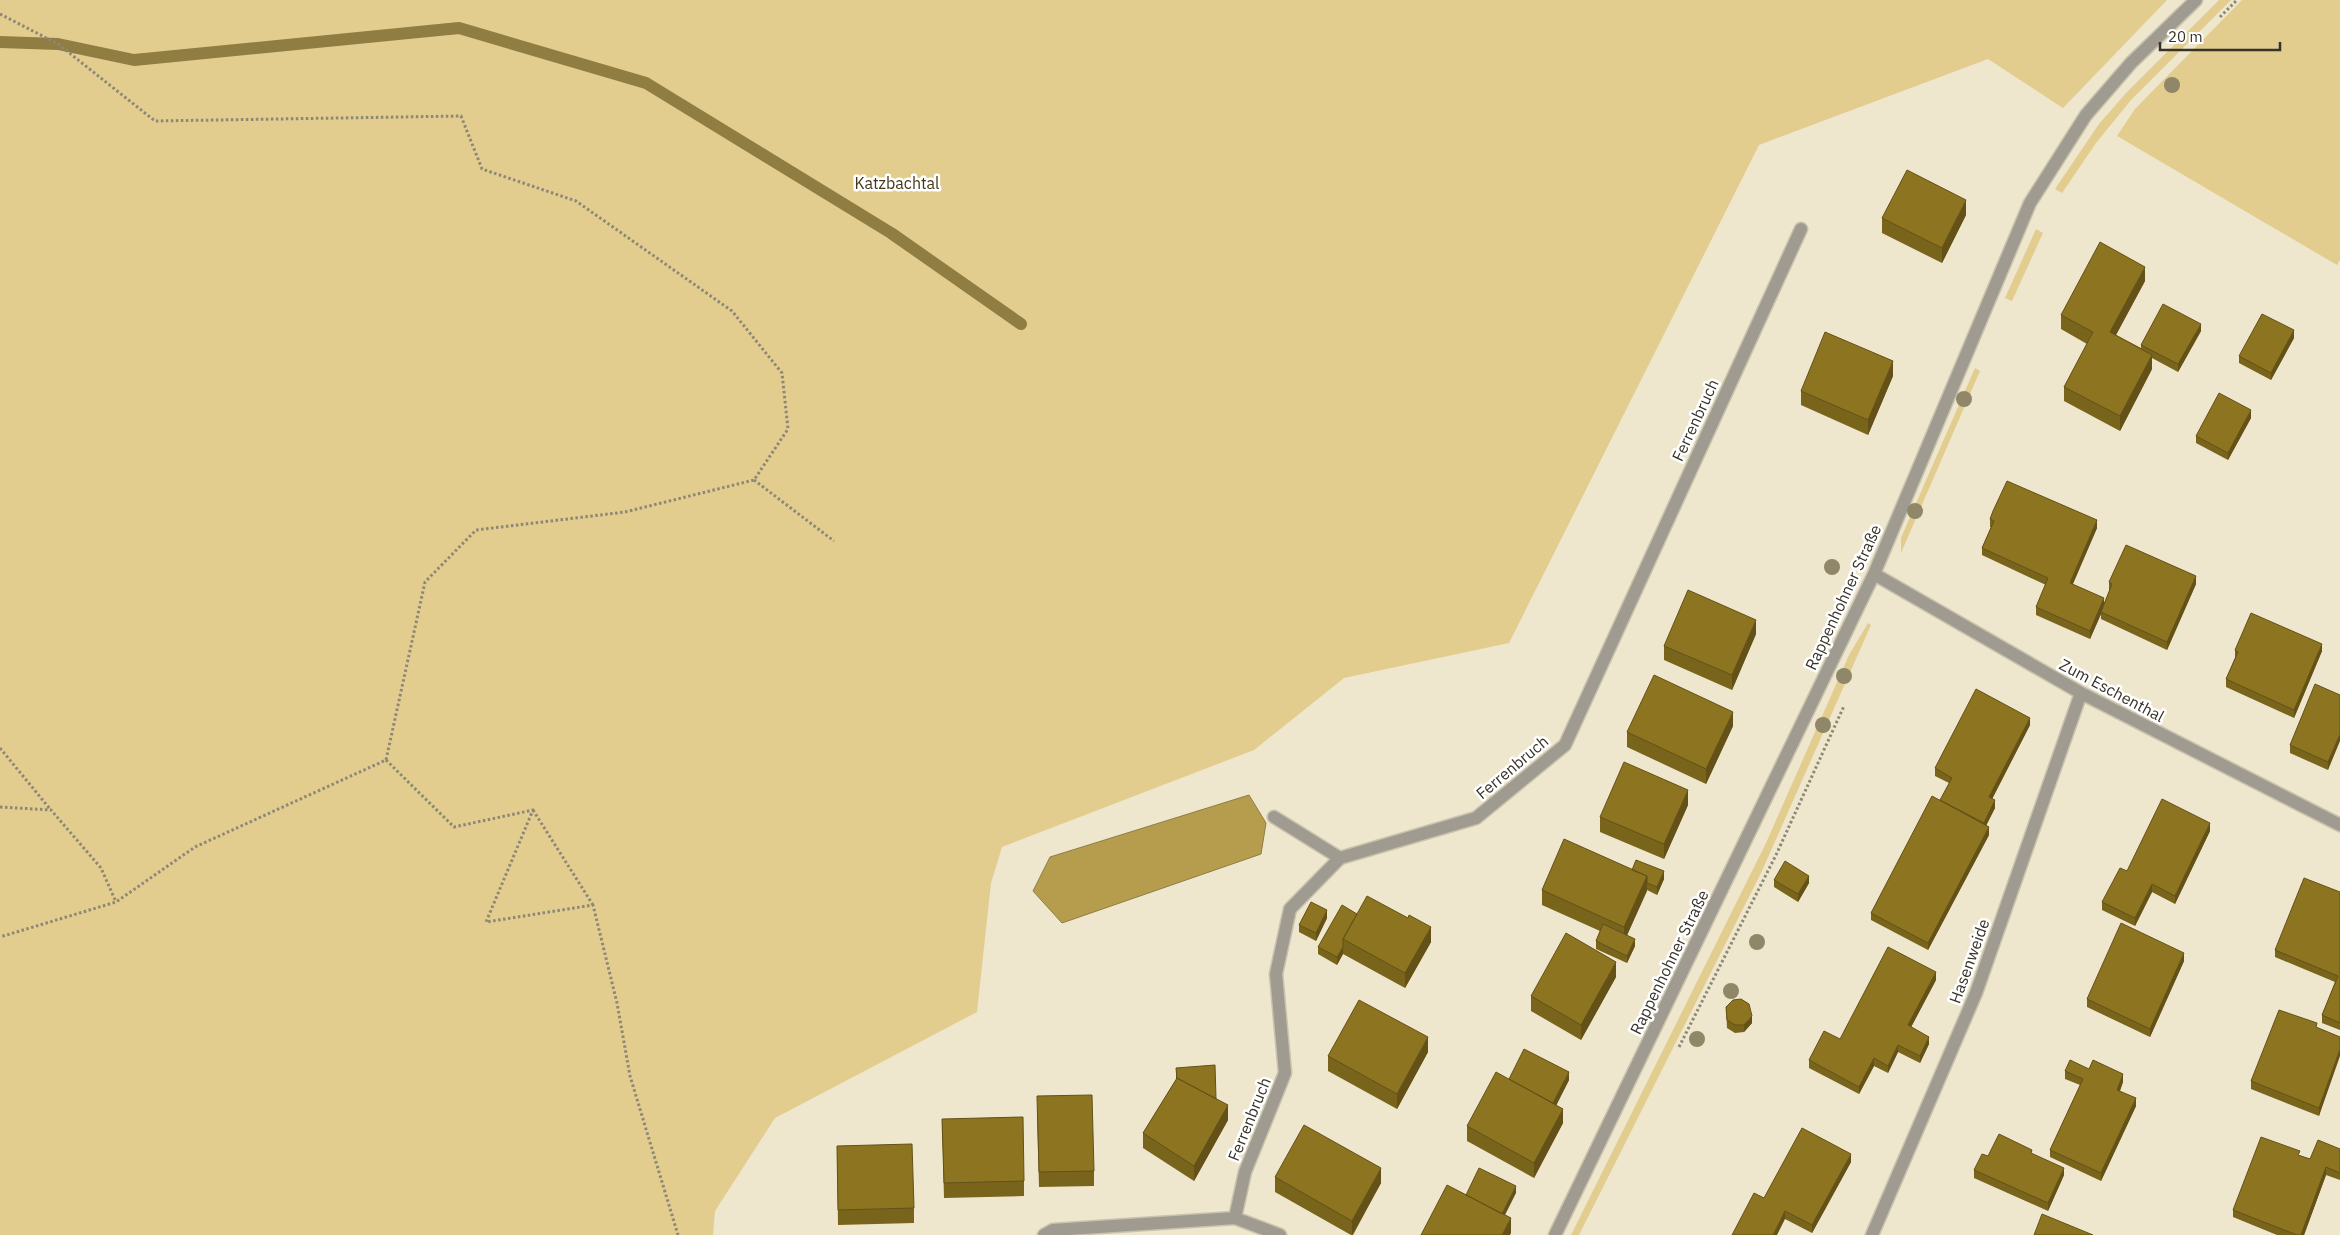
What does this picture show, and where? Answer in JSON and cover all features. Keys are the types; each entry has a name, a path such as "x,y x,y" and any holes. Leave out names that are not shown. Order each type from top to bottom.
{"street":[{"name":"Rappenhohner Straße","path":"1555,1235 1874,574 2030,203 2086,115 2131,63 2196,0"},
{"name":"Ferrenbruch","path":"1235,1218 1245,1172 1285,1073 1276,974 1290,910 1340,858 1476,818 1565,745 1801,229"},
{"name":"Zum Eschenthal","path":"1874,574 2081,693 2340,825"},
{"name":"Hasenweide","path":"1872,1235 1976,993 2081,693"},
{"path":"1274,817 1340,858"},
{"path":"1044,1235 1053,1230 1235,1218 1280,1235"}],"path":[{"path":"0,14 58,44 155,122 461,116 482,169 576,201 732,312 782,372 788,429 754,480 625,512 476,530 425,582 386,760"},
{"path":"754,480 834,541"},
{"path":"0,748 101,868 116,902"},
{"path":"386,760 454,827 533,810"},
{"path":"0,937 116,902 195,847 386,760"},
{"path":"0,808 51,810"},
{"path":"533,810 486,922 593,905"},
{"path":"533,810 593,905 617,1003 630,1076 678,1235"}],"green space":[{"name":"Katzbachtal","path":"0,0 2167,0 2063,108 1988,59 1759,145 1509,643 1344,678 1254,750 1002,847 991,883 977,1012 775,1118 715,1211 713,1235 0,1235"},
{"path":"2219,0 2231,0 2131,100 2096,143 2062,193 2055,189 2099,124 2127,92"},
{"path":"2242,0 2340,0 2340,260 2337,265 2117,136 2135,109"},
{"path":"2036,229 2043,233 2012,301 2005,298"},
{"path":"1975,368 1980,371 1901,553 1901,538"},
{"path":"1868,623 1871,625 1761,873 1579,1235 1571,1235 1766,843 1849,655"}],"shaded area":[{"path":"1249,795 1266,823 1261,854 1062,923 1033,891 1050,857"}],"building":[{"path":"1907,170 1966,200 1942,248 1882,218"},
{"path":"2100,242 2145,267 2110,332 2152,355 2120,416 2064,387 2093,332 2061,315"},
{"path":"2163,304 2201,324 2178,364 2141,345"},
{"path":"2262,314 2294,330 2271,373 2239,356"},
{"path":"1825,332 1893,361 1868,420 1801,391"},
{"path":"2219,393 2251,410 2228,453 2196,436"},
{"path":"2007,481 2097,520 2070,583 2104,598 2090,631 2036,607 2048,578 1982,548 1994,521 1990,519"},
{"path":"2126,545 2196,576 2167,642 2101,612 2112,584 2109,582"},
{"path":"1688,590 1756,620 1732,675 1664,646"},
{"path":"2251,613 2322,644 2294,710 2226,679 2238,652 2235,650"},
{"path":"1654,675 1733,712 1706,769 1627,732"},
{"path":"2315,684 2340,695 2340,734 2328,762 2290,745"},
{"path":"1976,689 2030,718 1989,797 1995,800 1984,823 1940,800 1952,778 1935,768"},
{"path":"1624,762 1688,790 1664,844 1600,817"},
{"path":"1932,796 1989,827 1928,943 1871,913"},
{"path":"2162,799 2210,823 2175,896 2152,884 2135,918 2102,902 2120,868 2127,871"},
{"path":"1564,839 1647,876 1624,927 1542,890"},
{"path":"1636,860 1664,871 1657,887 1647,883 1647,876 1632,870"},
{"path":"1785,861 1809,876 1798,894 1774,880"},
{"path":"2304,878 2340,892 2340,1023 2322,1015 2338,976 2275,950"},
{"path":"1367,896 1408,918 1409,915 1431,927 1405,973 1343,939"},
{"path":"1311,902 1327,910 1316,933 1299,925"},
{"path":"1342,905 1357,914 1343,939 1343,947 1337,957 1318,947"},
{"path":"2121,923 2184,953 2150,1029 2087,999"},
{"path":"1603,924 1635,939 1627,956 1596,941"},
{"path":"1566,933 1616,962 1581,1025 1531,996"},
{"path":"1888,947 1936,972 1908,1025 1929,1037 1920,1056 1898,1045 1888,1066 1874,1058 1859,1087 1809,1060 1824,1031 1840,1039"},
{"path":"1741,999 1749,1004 1752,1016 1744,1025 1735,1025 1727,1020 1726,1007 1733,1000"},
{"path":"1359,1000 1428,1037 1397,1094 1328,1056"},
{"path":"2279,1010 2317,1023 2316,1027 2340,1037 2340,1049 2319,1108 2251,1081"},
{"path":"1524,1049 1569,1072 1553,1103 1509,1079"},
{"path":"2070,1060 2089,1069 2093,1060 2123,1074 2117,1090 2136,1098 2101,1173 2050,1150 2083,1079 2065,1071"},
{"path":"1215,1065 1216,1099 1177,1079 1176,1068"},
{"path":"1496,1072 1563,1109 1534,1163 1467,1126"},
{"path":"1177,1078 1228,1105 1194,1166 1143,1133"},
{"path":"1092,1095 1094,1171 1039,1172 1037,1096"},
{"path":"1023,1117 1024,1181 944,1183 942,1119"},
{"path":"1304,1125 1381,1168 1352,1221 1275,1177"},
{"path":"1802,1128 1851,1154 1812,1225 1785,1211 1773,1235 1732,1235 1754,1193 1764,1198"},
{"path":"1999,1134 2032,1150 2031,1153 2064,1168 2048,1203 1974,1170 1982,1154 1988,1156"},
{"path":"2261,1137 2300,1151 2298,1155 2310,1159 2318,1140 2340,1149 2340,1173 2326,1167 2301,1235 2233,1210"},
{"path":"912,1144 914,1208 838,1210 837,1146"},
{"path":"1479,1168 1516,1186 1502,1214 1466,1195"},
{"path":"1447,1185 1511,1218 1502,1235 1421,1235"},
{"path":"2042,1214 2093,1235 2034,1235"}],"waterway":[{"path":"0,42 58,44 134,60 459,28 646,83 891,233 1021,324"}]}
